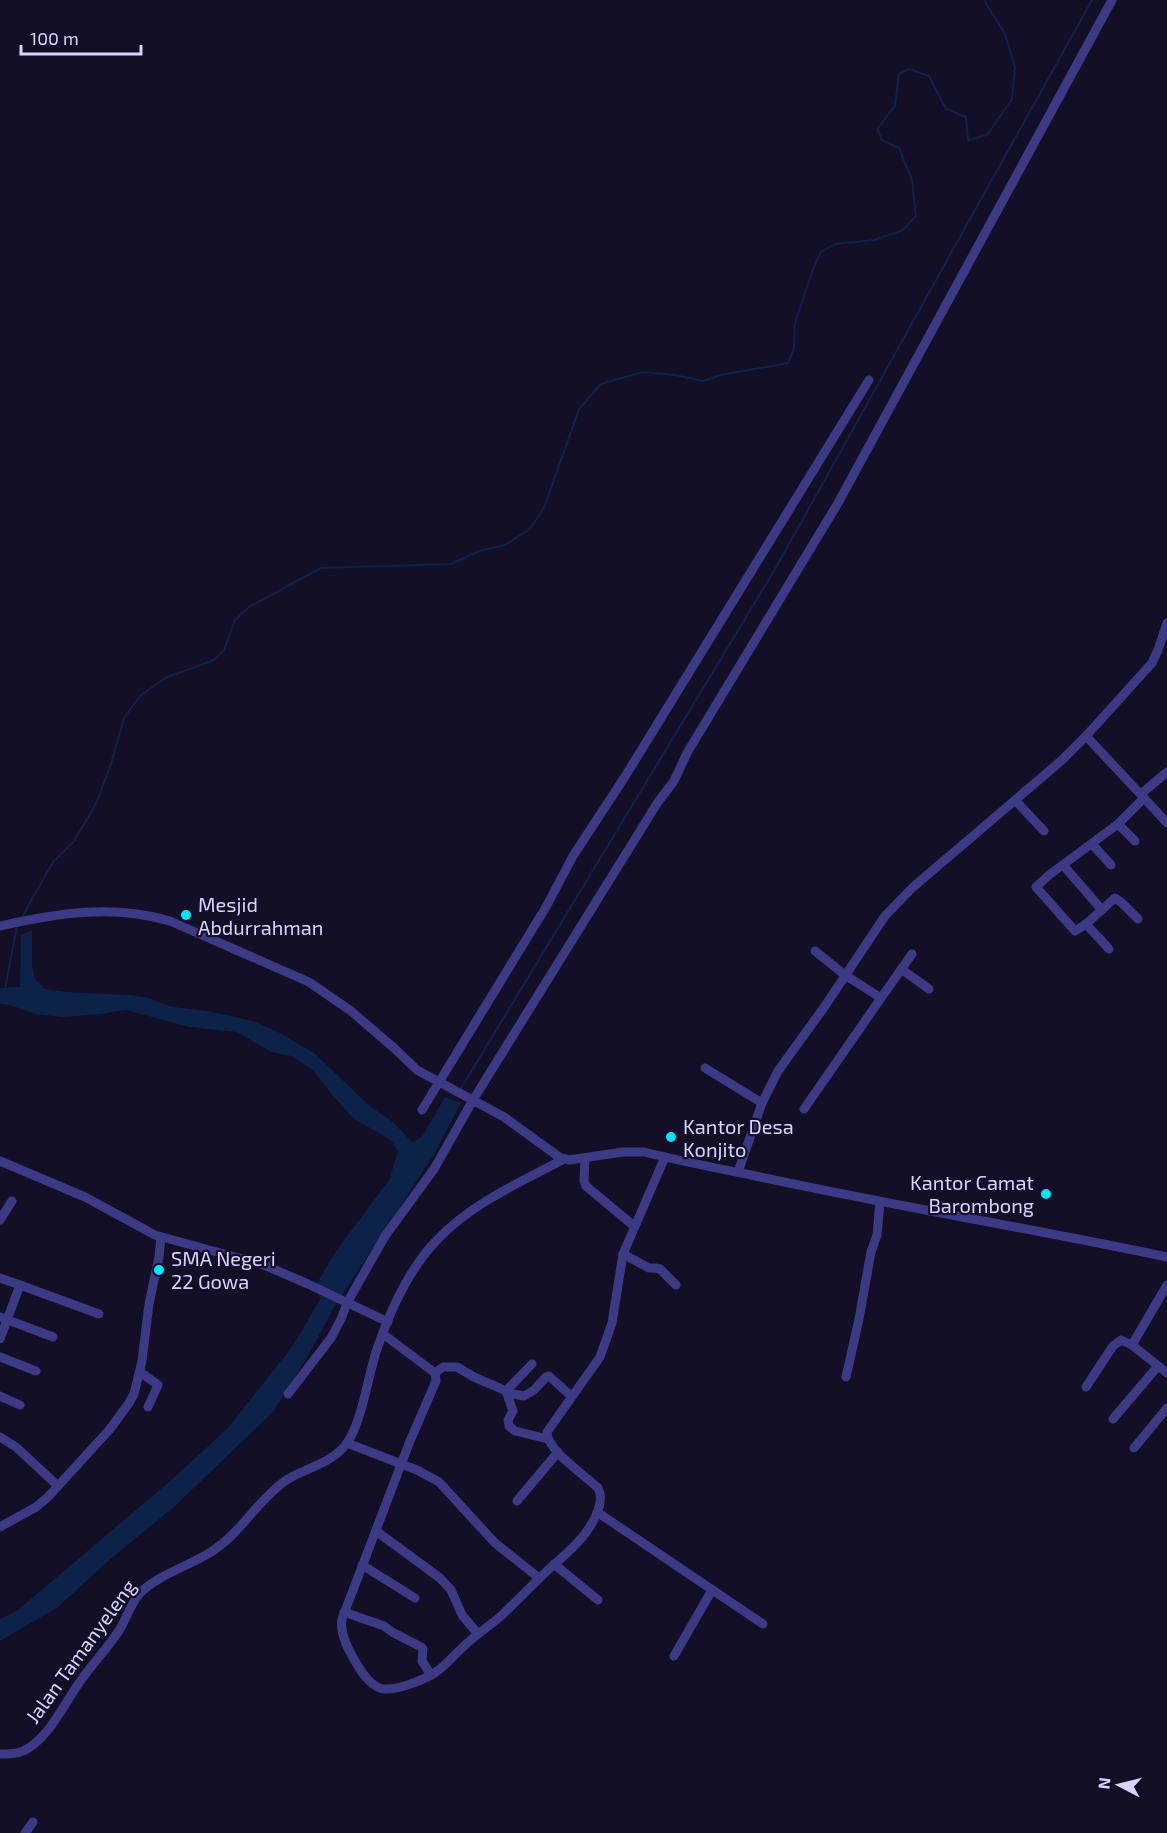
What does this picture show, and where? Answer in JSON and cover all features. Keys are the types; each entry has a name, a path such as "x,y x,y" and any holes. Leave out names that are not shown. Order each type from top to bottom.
{"street":[{"path":"288,1394 331,1338 341,1319 344,1301 385,1236 434,1169 471,1098 658,802 674,782 687,753 838,503 1112,0"},
{"path":"422,1110 440,1084 546,907 573,856 644,746 869,380"},
{"path":"738,1172 762,1103 778,1071 877,925 897,902 1062,760 1086,736 1152,663 1167,623"},
{"path":"1086,736 1167,823"},
{"path":"1138,919 1116,898 1077,931 1073,931 1037,889 1038,885 1118,824 1167,772"},
{"path":"1015,800 1044,831"},
{"path":"1118,824 1135,841"},
{"path":"1092,844 1111,865"},
{"path":"1063,865 1102,910"},
{"path":"0,926 84,911 124,913 170,921 309,982 351,1011 417,1070 504,1117 564,1160"},
{"path":"1086,924 1109,949"},
{"path":"816,951 845,975 881,998"},
{"path":"804,1109 912,954"},
{"path":"901,969 928,989"},
{"path":"705,1068 762,1103"},
{"path":"539,1578 495,1544 439,1482 402,1463 347,1443 383,1334 418,1262 439,1237 480,1206 514,1185 564,1160 631,1151 644,1152 880,1202 1167,1257"},
{"path":"383,1334 435,1373 436,1381 375,1531 344,1612 341,1627 353,1659 360,1670 374,1685 385,1689 431,1676 441,1669 462,1647 501,1616 582,1538 597,1512 601,1493 598,1488 558,1452 548,1438 547,1432 604,1348 612,1323 623,1254 665,1157"},
{"path":"585,1158 584,1181 586,1186 634,1226"},
{"path":"0,1161 85,1197 161,1237 264,1265 388,1322"},
{"path":"0,1220 12,1202"},
{"path":"846,1377 871,1252 877,1235 880,1202"},
{"path":"0,1527 36,1507 110,1430 126,1409 134,1394 140,1372 161,1237"},
{"path":"623,1254 649,1268 660,1269 676,1285"},
{"path":"0,1278 99,1314"},
{"path":"0,1338 3,1318 20,1285"},
{"path":"1132,1346 1167,1285"},
{"path":"3,1318 53,1337"},
{"path":"1086,1387 1117,1341 1125,1341 1167,1373"},
{"path":"0,1357 36,1371"},
{"path":"506,1391 532,1364"},
{"path":"1113,1419 1158,1365"},
{"path":"435,1373 444,1368 457,1367 474,1377 519,1396 526,1396 549,1376 571,1396"},
{"path":"140,1372 158,1385 148,1407"},
{"path":"506,1391 513,1411 508,1420 509,1426 515,1431 548,1438"},
{"path":"0,1396 20,1405"},
{"path":"1134,1448 1167,1408"},
{"path":"0,1437 16,1447 58,1486"},
{"name":"Jalan Tamanyeleng","path":"0,1754 22,1752 39,1739 57,1718 79,1683 115,1637 140,1594 160,1579 214,1550 275,1488 288,1479 320,1464 347,1443"},
{"path":"517,1501 558,1452"},
{"path":"597,1512 763,1624"},
{"path":"375,1531 440,1578 451,1590 462,1615 478,1634"},
{"path":"554,1564 598,1600"},
{"path":"362,1565 415,1598"},
{"path":"674,1656 712,1590"},
{"path":"344,1612 384,1626 421,1647 423,1649 422,1661 431,1676"},
{"path":"25,1833 33,1822"}],"water":[{"path":"32,930 32,965 35,979 45,989 145,997 173,1007 208,1011 256,1022 314,1053 371,1107 393,1122 412,1142 422,1137 445,1097 461,1103 433,1156 333,1309 309,1354 273,1412 174,1507 108,1561 58,1607 0,1641 0,1619 18,1610 170,1481 228,1428 292,1347 321,1298 314,1288 336,1251 389,1180 398,1152 391,1140 354,1119 313,1070 291,1056 271,1052 237,1032 189,1027 126,1010 62,1017 35,1014 0,1004 0,988 20,987 21,935"}],"waterway":[{"path":"22,917 53,862 74,841 96,804 111,764 124,718 140,696 165,678 214,660 224,650 235,620 249,607 321,568 451,564 479,551 505,545 530,529 544,508 579,409 601,384 643,372 703,381 721,375 788,363 794,348 795,323 821,252 835,244 874,240 903,230 916,216 912,180 899,148 882,140 877,129 895,106 899,74 909,69 929,76 946,109 966,117 968,140 987,135 1012,99 1015,67 1005,34 984,0"},
{"path":"460,1090 774,571 1092,0"},
{"path":"5,990 17,925"}],"place":[{"name":"Mesjid Abdurrahman","path":"186,915"},
{"name":"Kantor Desa Konjito","path":"671,1137"},
{"name":"Kantor Camat Barombong","path":"1046,1194"},
{"name":"SMA Negeri 22 Gowa","path":"159,1270"}]}
